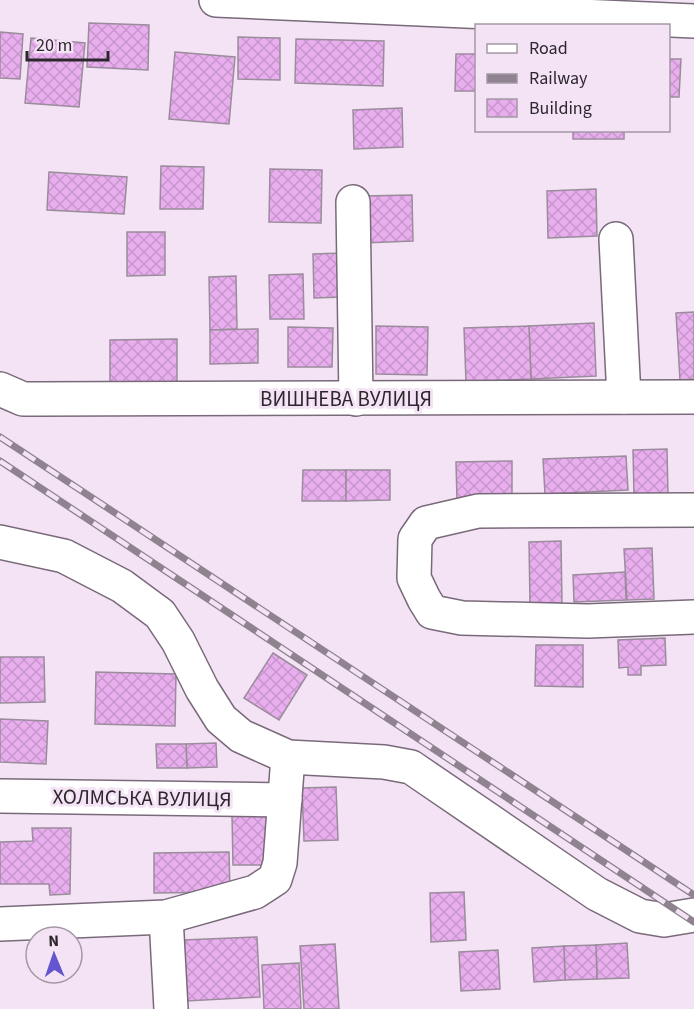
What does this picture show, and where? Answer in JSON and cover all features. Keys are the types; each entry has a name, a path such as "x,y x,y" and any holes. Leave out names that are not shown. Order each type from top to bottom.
{"street":[{"path":"216,0 694,21"},
{"path":"353,202 356,399"},
{"path":"616,239 624,397"},
{"name":"ВИШНЕВА ВУЛИЦЯ","path":"0,389 23,399 694,397"},
{"path":"694,510 478,511 426,524 415,539 414,578 432,612 462,618 577,621 694,617"},
{"path":"0,542 64,556 122,585 160,614 178,641 202,689 221,719 241,736 288,757 384,762 411,767 597,894 640,916 664,920 694,915"},
{"path":"0,924 166,917 255,892 275,879 280,863 288,757"},
{"name":"ХОЛМСЬКА ВУЛИЦЯ","path":"0,796 285,800"},
{"path":"166,917 171,1009"}],"building":[{"path":"89,23 149,25 148,70 87,67"},
{"path":"0,32 23,34 20,79 0,78"},
{"path":"238,37 280,38 280,80 238,79"},
{"path":"31,38 85,43 79,107 25,103"},
{"path":"296,39 384,41 383,86 295,83"},
{"path":"175,52 235,57 229,124 169,119"},
{"path":"456,54 475,54 475,91 455,91"},
{"path":"670,59 681,59 679,97 670,97"},
{"path":"402,108 403,147 354,149 353,110"},
{"path":"573,132 624,132 624,139 573,139"},
{"path":"161,166 204,167 203,209 160,209"},
{"path":"270,169 322,170 321,223 269,222"},
{"path":"49,172 127,177 124,214 47,210"},
{"path":"596,189 597,236 548,238 547,191"},
{"path":"412,195 413,241 363,243 362,196"},
{"path":"127,232 165,232 165,275 127,276"},
{"path":"342,253 343,297 314,298 313,254"},
{"path":"303,274 304,319 270,319 269,275"},
{"path":"236,276 237,329 210,330 209,277"},
{"path":"694,312 694,379 680,380 676,313"},
{"path":"594,323 596,376 531,379 529,326"},
{"path":"376,326 428,327 427,375 376,374"},
{"path":"529,326 531,379 466,382 464,328"},
{"path":"288,327 333,328 332,367 288,367"},
{"path":"258,329 258,363 210,364 210,330"},
{"path":"177,339 177,384 110,385 110,340"},
{"path":"667,449 668,494 634,496 633,450"},
{"path":"626,456 628,490 545,494 543,459"},
{"path":"512,461 512,500 457,500 456,462"},
{"path":"303,470 346,470 346,501 302,501"},
{"path":"346,470 390,470 390,500 346,501"},
{"path":"561,541 562,603 530,603 529,542"},
{"path":"652,548 654,599 627,600 624,549"},
{"path":"625,572 626,600 574,602 573,575"},
{"path":"665,638 666,665 641,666 641,675 628,675 628,667 619,668 618,640"},
{"path":"536,645 583,645 583,687 535,686"},
{"path":"273,653 307,675 279,720 244,698"},
{"path":"0,657 44,657 45,702 0,703"},
{"path":"96,672 176,674 175,726 95,724"},
{"path":"0,719 48,721 46,764 0,762"},
{"path":"216,743 217,767 187,768 186,744"},
{"path":"156,744 186,744 187,768 157,768"},
{"path":"336,787 338,840 304,841 302,788"},
{"path":"232,815 271,815 271,865 233,865"},
{"path":"32,828 71,828 70,894 50,895 49,884 0,884 0,842 33,841"},
{"path":"229,852 230,892 154,893 154,853"},
{"path":"464,892 466,940 431,942 430,893"},
{"path":"257,937 260,997 186,1001 183,940"},
{"path":"627,943 629,978 597,979 596,945"},
{"path":"335,944 339,1009 304,1009 300,946"},
{"path":"596,945 597,979 565,980 564,946"},
{"path":"564,946 565,980 534,982 532,948"},
{"path":"498,950 500,989 461,991 459,952"},
{"path":"299,963 301,1009 264,1009 262,965"}],"railway":[{"path":"0,437 694,895"},
{"path":"0,461 694,922"}]}
